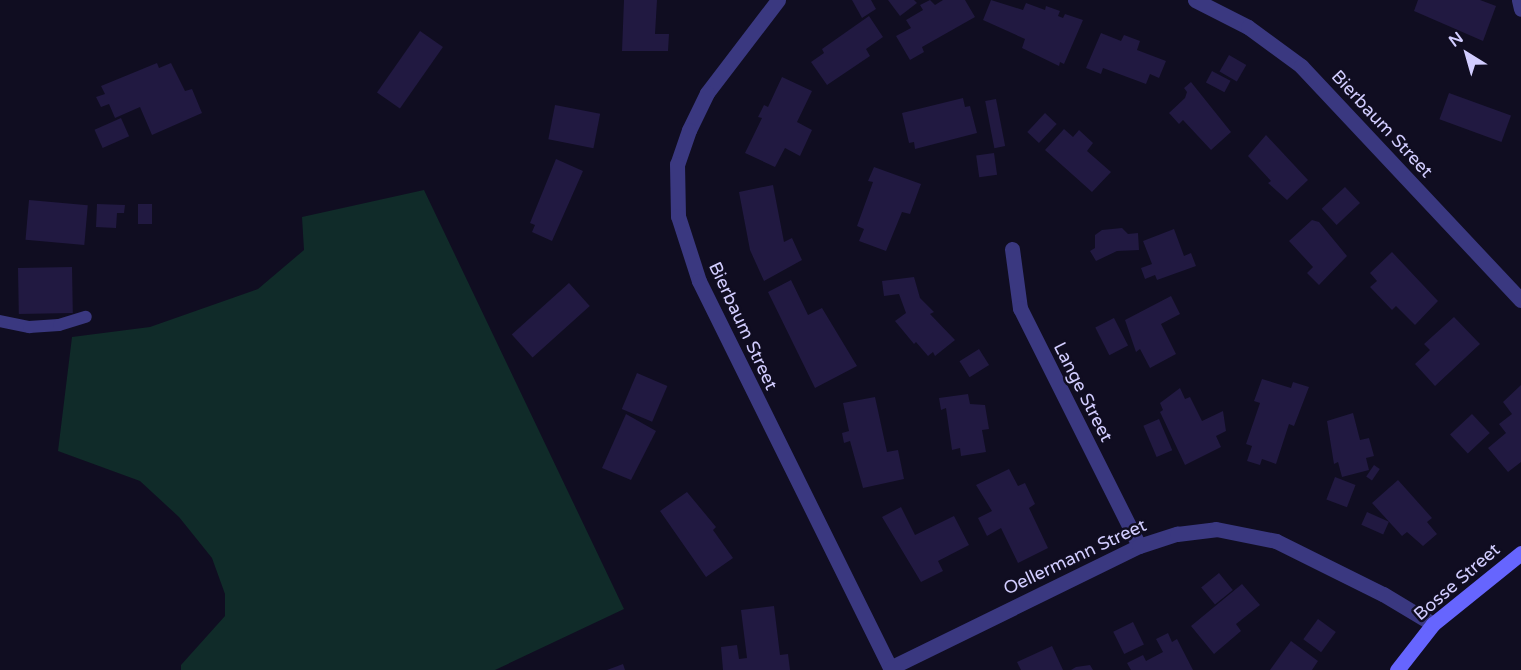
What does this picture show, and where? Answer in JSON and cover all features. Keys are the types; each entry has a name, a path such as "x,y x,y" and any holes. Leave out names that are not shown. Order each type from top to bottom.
{"street":[{"name":"Bierbaum Street","path":"778,0 707,93 688,130 677,164 678,216 699,281 890,669"},
{"name":"Bierbaum Street","path":"1195,0 1248,27 1300,66 1521,300"},
{"path":"1519,0 1521,9"},
{"name":"Lange Street","path":"1012,249 1020,308 1139,546"},
{"name":"Oellermann Street","path":"890,669 1139,546 1177,534 1216,529 1243,532 1276,541 1383,594 1433,624"},
{"name":"Bosse Street","path":"1397,670 1433,624 1521,553"}],"lane":[{"path":"0,321 29,327 59,325 86,317"}],"green space":[{"path":"424,190 624,609 495,670 181,670 181,665 225,616 225,594 212,558 179,517 140,481 58,451 72,337 150,327 258,289 304,250 302,217"}],"building":[{"path":"624,0 657,0 655,34 669,34 668,51 622,51"},
{"path":"852,0 871,0 876,9 862,18"},
{"path":"888,0 914,0 917,3 900,16"},
{"path":"930,0 935,5 943,0 965,0 975,17 922,47 924,52 910,60 896,36 911,28 906,20 923,10 920,5"},
{"path":"991,0 1023,10 1026,3 1045,10 1046,6 1060,11 1058,16 1063,18 1065,14 1083,20 1064,64 1060,62 1059,66 1022,48 1025,39 983,20"},
{"path":"1418,0 1480,0 1496,6 1483,41 1414,11"},
{"path":"869,16 883,37 866,49 870,56 827,85 811,62 824,53 822,49"},
{"path":"420,31 443,47 400,108 377,92"},
{"path":"1101,33 1121,41 1124,35 1140,41 1137,50 1166,61 1159,78 1150,74 1146,84 1103,68 1101,74 1086,68"},
{"path":"1229,55 1246,65 1237,81 1220,71"},
{"path":"157,63 159,68 171,63 185,91 192,89 202,113 152,135 140,107 115,118 109,104 101,107 96,97 105,94 101,86"},
{"path":"1212,71 1231,81 1224,92 1206,82"},
{"path":"782,77 812,91 797,122 812,130 800,156 785,148 775,167 745,153 762,118 758,117 764,105 768,107"},
{"path":"1191,82 1231,132 1211,150 1183,120 1179,124 1169,113 1185,98 1187,92 1184,88"},
{"path":"1449,93 1511,116 1501,142 1439,119"},
{"path":"963,98 965,107 970,106 977,133 915,149 914,142 909,143 902,113"},
{"path":"996,99 1005,146 994,148 985,101"},
{"path":"555,105 600,114 593,148 548,139"},
{"path":"1045,113 1057,124 1039,143 1027,132"},
{"path":"121,118 129,136 103,148 95,130"},
{"path":"1064,129 1073,137 1079,130 1093,143 1087,151 1111,172 1092,192 1045,150"},
{"path":"1266,135 1308,180 1287,200 1268,183 1271,181 1248,156"},
{"path":"994,153 997,175 979,177 976,156"},
{"path":"556,159 583,171 552,241 532,232 535,225 530,223"},
{"path":"874,167 921,184 910,214 902,212 886,251 859,241 864,229 857,226 873,182 868,181"},
{"path":"773,185 784,242 792,238 802,260 764,281 750,250 739,192"},
{"path":"1345,187 1360,203 1337,225 1322,209"},
{"path":"29,200 88,205 84,245 26,240"},
{"path":"97,204 125,205 124,213 117,213 116,228 96,227"},
{"path":"138,204 152,204 152,224 138,224"},
{"path":"1312,220 1319,222 1347,256 1319,285 1307,273 1313,267 1289,241"},
{"path":"1122,228 1128,234 1138,233 1139,250 1117,251 1096,261 1090,251 1095,248 1095,235 1102,230"},
{"path":"1174,229 1184,256 1191,253 1196,266 1157,280 1155,275 1145,279 1141,268 1152,264 1143,241"},
{"path":"1392,252 1438,301 1415,325 1396,306 1392,310 1370,287 1377,281 1370,273"},
{"path":"72,267 73,313 19,314 18,268"},
{"path":"914,277 920,298 934,312 930,314 955,340 935,356 933,352 928,356 916,342 914,344 895,321 906,313 899,294 884,296 882,281"},
{"path":"791,280 808,315 822,308 857,366 815,388 768,292"},
{"path":"569,283 590,306 533,358 512,335"},
{"path":"1171,296 1180,314 1161,324 1176,354 1150,368 1140,349 1136,352 1125,320"},
{"path":"1454,317 1480,344 1435,386 1415,364 1430,350 1424,344"},
{"path":"1114,318 1128,346 1109,355 1095,328"},
{"path":"979,349 989,365 970,377 959,361"},
{"path":"637,373 667,386 652,422 622,409"},
{"path":"1262,379 1291,388 1293,382 1309,387 1294,426 1289,424 1276,464 1262,459 1260,465 1247,461 1252,446 1246,444 1260,403 1254,401"},
{"path":"1521,385 1521,462 1508,472 1488,448 1506,433 1499,424 1512,414 1503,402"},
{"path":"1180,388 1185,399 1190,397 1202,421 1223,411 1226,431 1216,436 1221,447 1185,465 1160,412 1163,410 1160,403"},
{"path":"968,394 970,404 985,405 989,429 982,430 986,452 961,456 960,448 952,450 946,408 941,410 939,398"},
{"path":"875,397 887,452 898,450 904,479 863,488 850,441 844,443 842,433 849,431 843,403"},
{"path":"1353,413 1360,440 1369,438 1374,456 1366,458 1369,470 1342,477 1338,462 1334,464 1327,421"},
{"path":"626,414 656,431 631,480 602,468"},
{"path":"1472,414 1490,433 1468,453 1450,434"},
{"path":"1159,419 1172,450 1157,457 1143,426"},
{"path":"1374,465 1380,469 1372,481 1366,477"},
{"path":"1009,469 1018,486 1025,483 1035,504 1029,508 1048,548 1018,563 1001,528 987,536 978,518 992,511 976,485"},
{"path":"1335,477 1356,485 1347,507 1326,499"},
{"path":"1398,480 1432,518 1427,522 1437,534 1423,546 1407,532 1402,536 1372,503"},
{"path":"687,492 716,527 713,530 733,558 706,577 660,511"},
{"path":"901,507 915,535 954,516 969,545 938,561 943,571 921,582 882,517"},
{"path":"1367,512 1389,522 1383,535 1361,525"},
{"path":"1219,573 1233,590 1215,605 1201,587"},
{"path":"1242,584 1260,605 1236,624 1241,631 1214,654 1191,626"},
{"path":"774,606 780,655 788,654 790,670 723,670 721,647 737,645 739,659 747,658 741,610"},
{"path":"1318,619 1336,632 1321,652 1303,639"},
{"path":"1133,622 1144,644 1124,654 1113,632"},
{"path":"1168,633 1172,642 1177,639 1193,670 1131,670 1127,663 1143,655 1146,661 1163,652 1156,639"},
{"path":"1291,641 1318,661 1312,670 1270,670"},
{"path":"1052,646 1063,670 1021,670 1017,662"},
{"path":"623,664 625,670 607,670"},
{"path":"1090,665 1093,670 1071,670 1076,667"}]}
